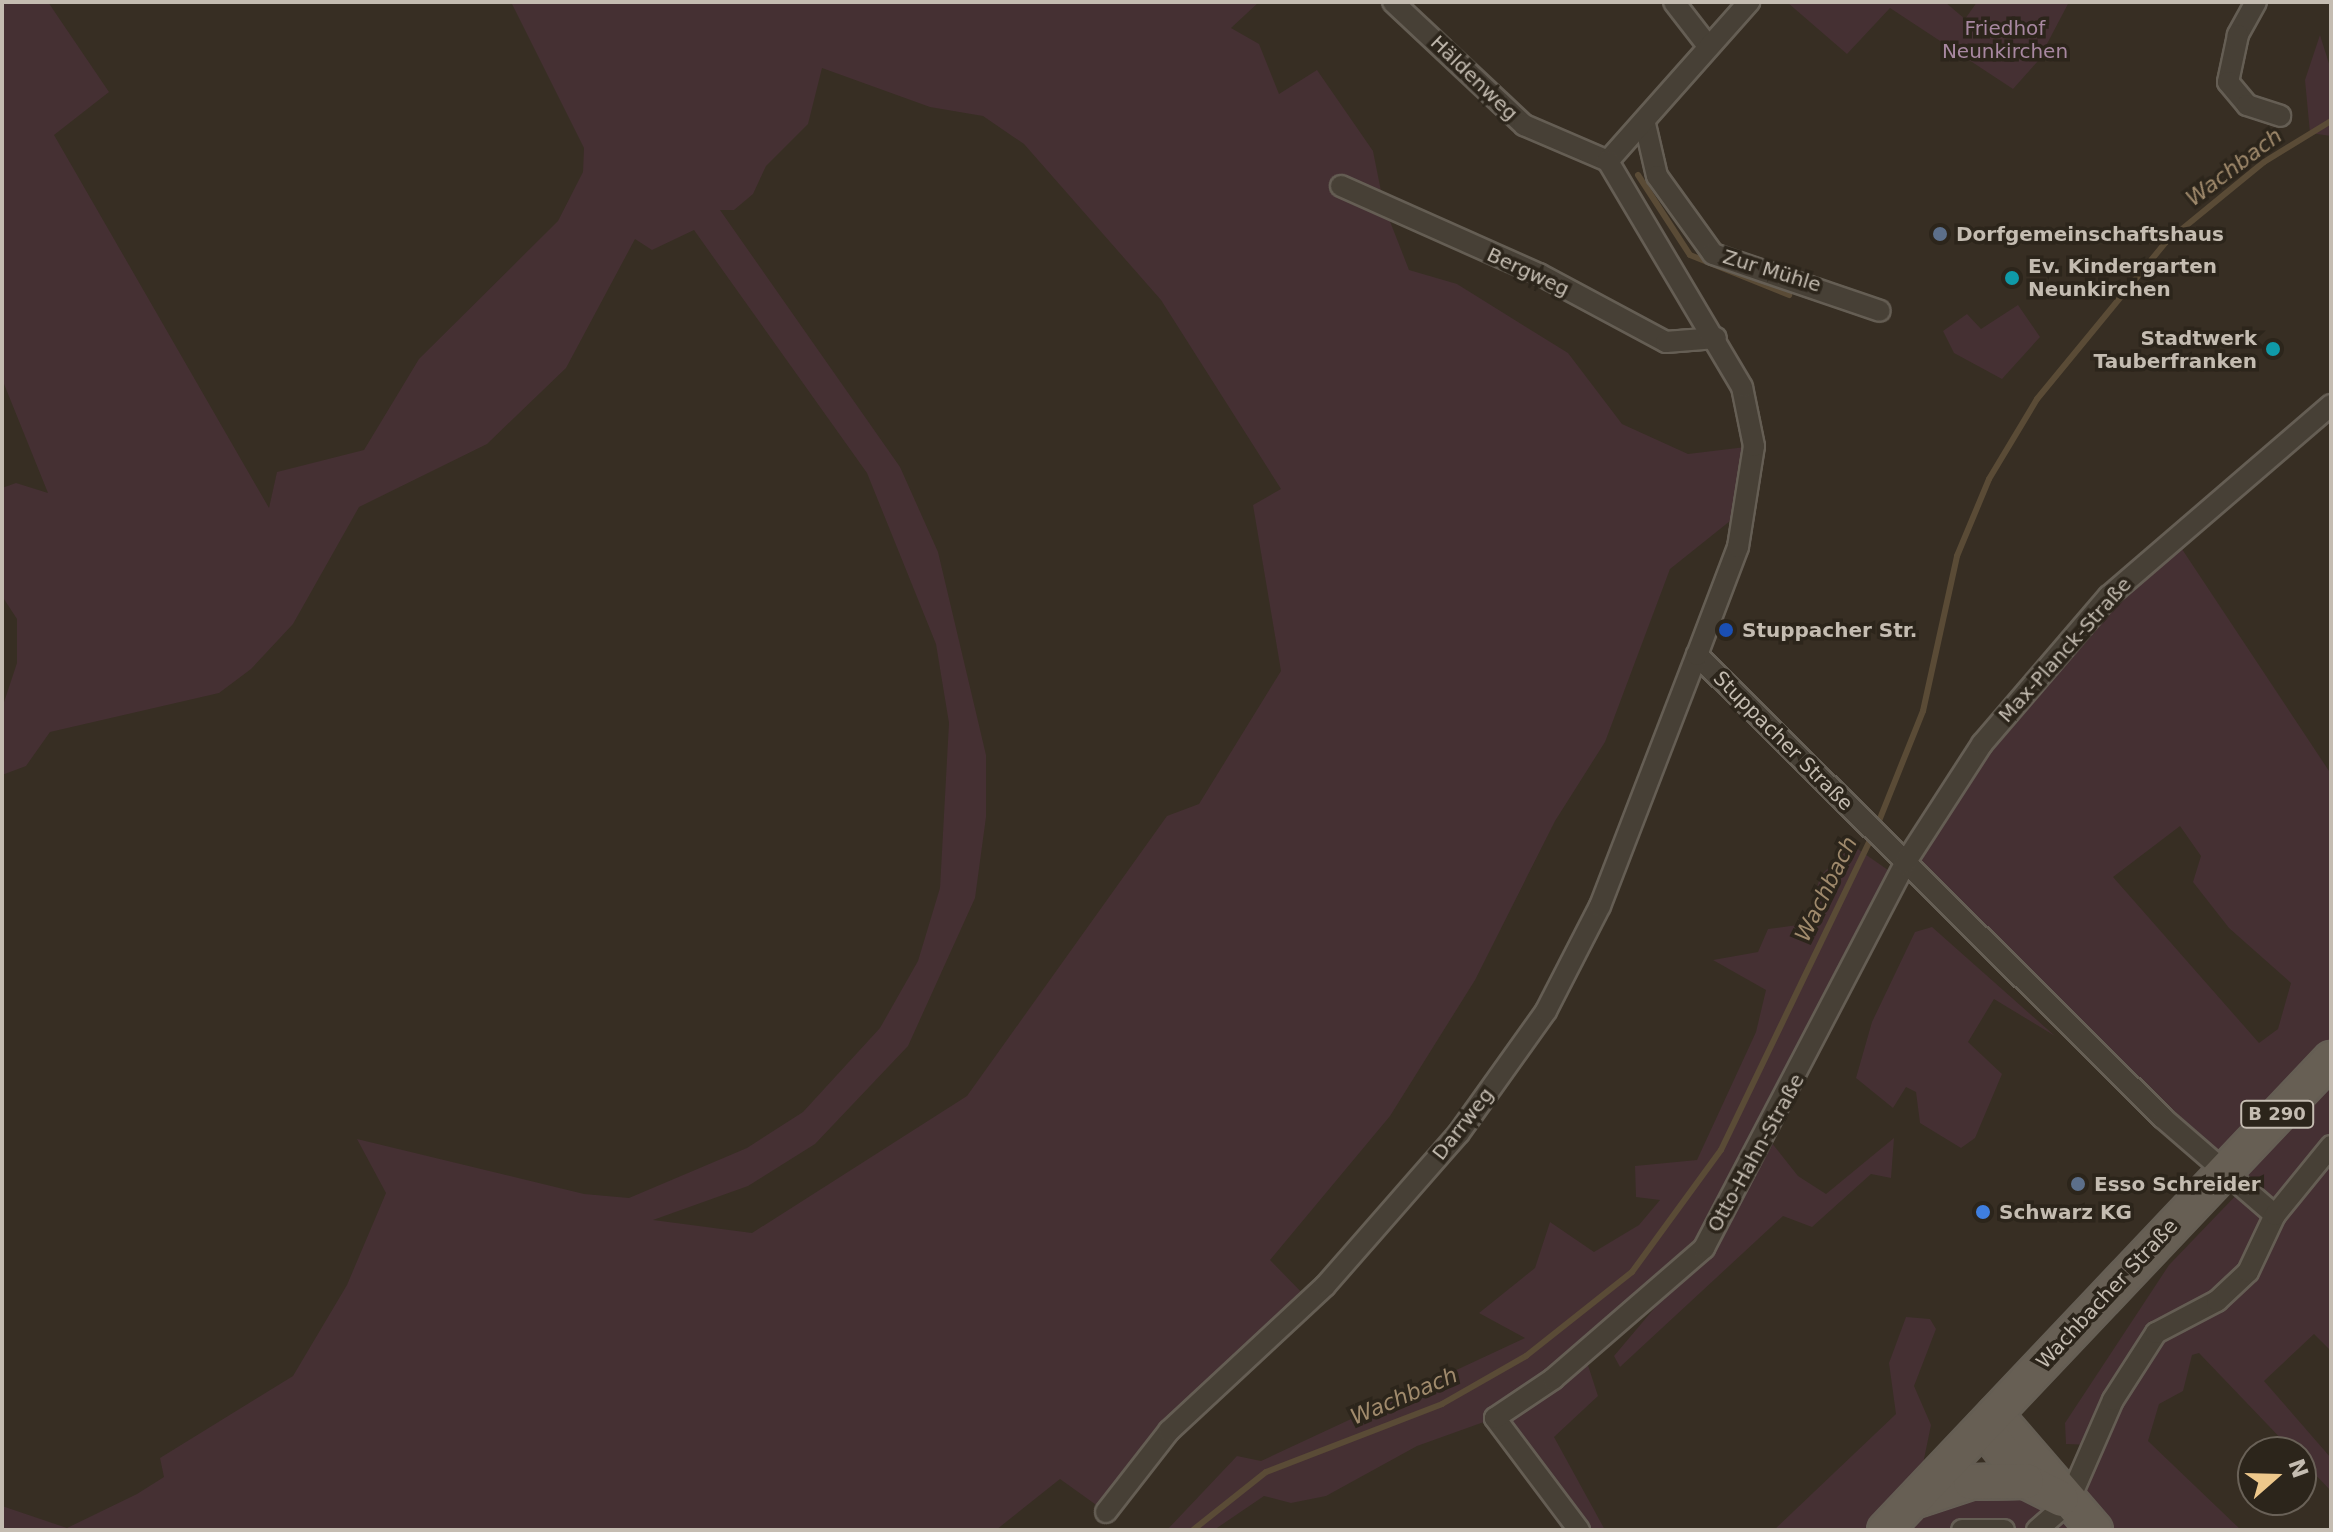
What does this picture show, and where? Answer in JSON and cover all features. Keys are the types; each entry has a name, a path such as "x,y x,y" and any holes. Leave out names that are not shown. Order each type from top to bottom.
{"main road":[{"name":"Wachbacher Straße","path":"1885,1530 1919,1499 1989,1420 2331,1059"},
{"path":"2031,1469 2026,1411 2039,1367"},
{"path":"1989,1420 2031,1469 2095,1530"},
{"path":"1919,1499 1971,1482 2031,1469"}],"street":[{"name":"Häldenweg","path":"1393,2 1524,125 1608,161"},
{"path":"1674,2 1708,46"},
{"path":"1608,161 1645,124 1708,46 1749,2"},
{"path":"2256,2 2238,35 2228,82 2247,105 2280,116"},
{"name":"Zur Mühle","path":"1645,124 1657,176 1713,254 1880,311"},
{"name":"Stuppacher Straße","path":"1608,161 1716,338 1742,387 1756,459 1738,547 1697,655 1889,848 2224,1170 2275,1215"},
{"name":"Bergweg","path":"1341,186 1539,274 1666,342 1716,338"},
{"name":"Max-Planck-Straße","path":"1905,863 1982,744 2109,596 2331,405"},
{"name":"Darrweg","path":"1106,1512 1169,1431 1251,1362 1336,1274 1459,1133 1546,1011 1600,906 1697,655"},
{"name":"Otto-Hahn-Straße","path":"1579,1530 1495,1418 1553,1379 1704,1248 1905,863"},
{"path":"2037,1530 2068,1503 2113,1400 2156,1333 2217,1301 2248,1272 2275,1215 2331,1146"},
{"path":"1962,1530 2004,1530"}],"green space":[{"path":"2,2 48,2 109,92 54,135 269,508 277,472 364,450 419,359 558,221 583,172 584,148 511,2 1259,2 1231,28 1259,44 1279,94 1317,70 1373,151 1384,206 1409,270 1457,284 1568,353 1622,424 1688,454 1754,446 1745,509 1670,569 1605,742 1555,821 1475,980 1390,1116 1270,1260 1310,1301 1169,1431 1106,1512 1060,1479 996,1530 2,1530 2,1506 67,1528 137,1494 164,1477 160,1458 293,1376 347,1285 386,1193 357,1139 584,1194 629,1198 747,1148 803,1112 880,1028 918,961 940,888 949,723 936,644 867,473 694,230 652,250 635,239 566,368 487,444 359,507 293,624 251,669 219,693 50,732 26,766 2,775 2,708 17,663 17,619 2,596 2,488 16,483 48,493 2,379","holes":["822,68 930,107 983,116 1024,144 1161,300 1281,489 1253,505 1281,671 1199,804 1167,816 967,1096 752,1233 653,1220 748,1186 815,1144 908,1046 975,898 986,817 986,755 938,552 900,467 720,210 734,210 753,194 766,166 808,124"]},
{"name":"Friedhof Neunkirchen","path":"1945,2 1965,19 1977,2 2069,2 2038,61 2013,89 1890,8 1847,54 1788,3"},
{"path":"2320,35 2331,70 2331,136 2310,133 2305,80"},
{"path":"2018,305 2040,337 2002,379 1954,353 1943,331 1967,314 1981,329"},
{"path":"2174,537 2331,774 2331,1351 2314,1334 2264,1381 2312,1436 2278,1436 2199,1353 2192,1355 2183,1391 2159,1404 2148,1441 2241,1530 1774,1530 1896,1414 1889,1363 1906,1317 1930,1319 1936,1329 1914,1386 1931,1425 1917,1493 1971,1482 2068,1503 2092,1445 2066,1444 2065,1423 2169,1265 2243,1188 1905,863 1982,744","holes":["2180,826 2201,856 2193,882 2229,928 2291,983 2278,1029 2259,1043 2113,877"]},
{"path":"1852,845 1898,877 1767,1137 1798,1176 1826,1194 1894,1138 1891,1178 1871,1174 1812,1227 1783,1216 1620,1367 1614,1356 1700,1254 1584,1353 1598,1396 1554,1437 1605,1530 1579,1530 1495,1418 1417,1446 1326,1496 1291,1503 1264,1496 1214,1530 1167,1530 1237,1456 1261,1461 1525,1338 1479,1313 1535,1268 1550,1222 1594,1252 1639,1225 1660,1200 1636,1197 1635,1166 1697,1160 1756,1032 1766,990 1713,960 1758,952 1768,929 1805,924 1821,875"},
{"path":"1932,927 2055,1036 1994,999 1968,1042 2002,1074 1975,1138 1961,1148 1920,1123 1916,1092 1906,1087 1893,1108 1856,1078 1872,1022 1915,932"},
{"path":"2317,1442 2331,1458 2331,1491 2317,1476"}],"waterway":[{"name":"Wachbach","path":"1877,826 1923,711 1957,556 1989,479 2037,399 2165,243 2264,162 2331,121"},
{"path":"1638,175 1690,255 1789,295"},
{"name":"Wachbach","path":"1193,1530 1266,1472 1442,1404 1526,1356 1632,1272 1721,1150 1872,836"}],"place":[{"name":"Dorfgemeinschaftshaus","path":"1940,234"},
{"name":"Ev. Kindergarten Neunkirchen","path":"2012,278"},
{"name":"Stadtwerk Tauberfranken","path":"2273,349"},
{"name":"Stuppacher Str.","path":"1726,630"},
{"name":"Esso Schreider","path":"2078,1184"},
{"name":"Schwarz KG","path":"1983,1212"}]}
